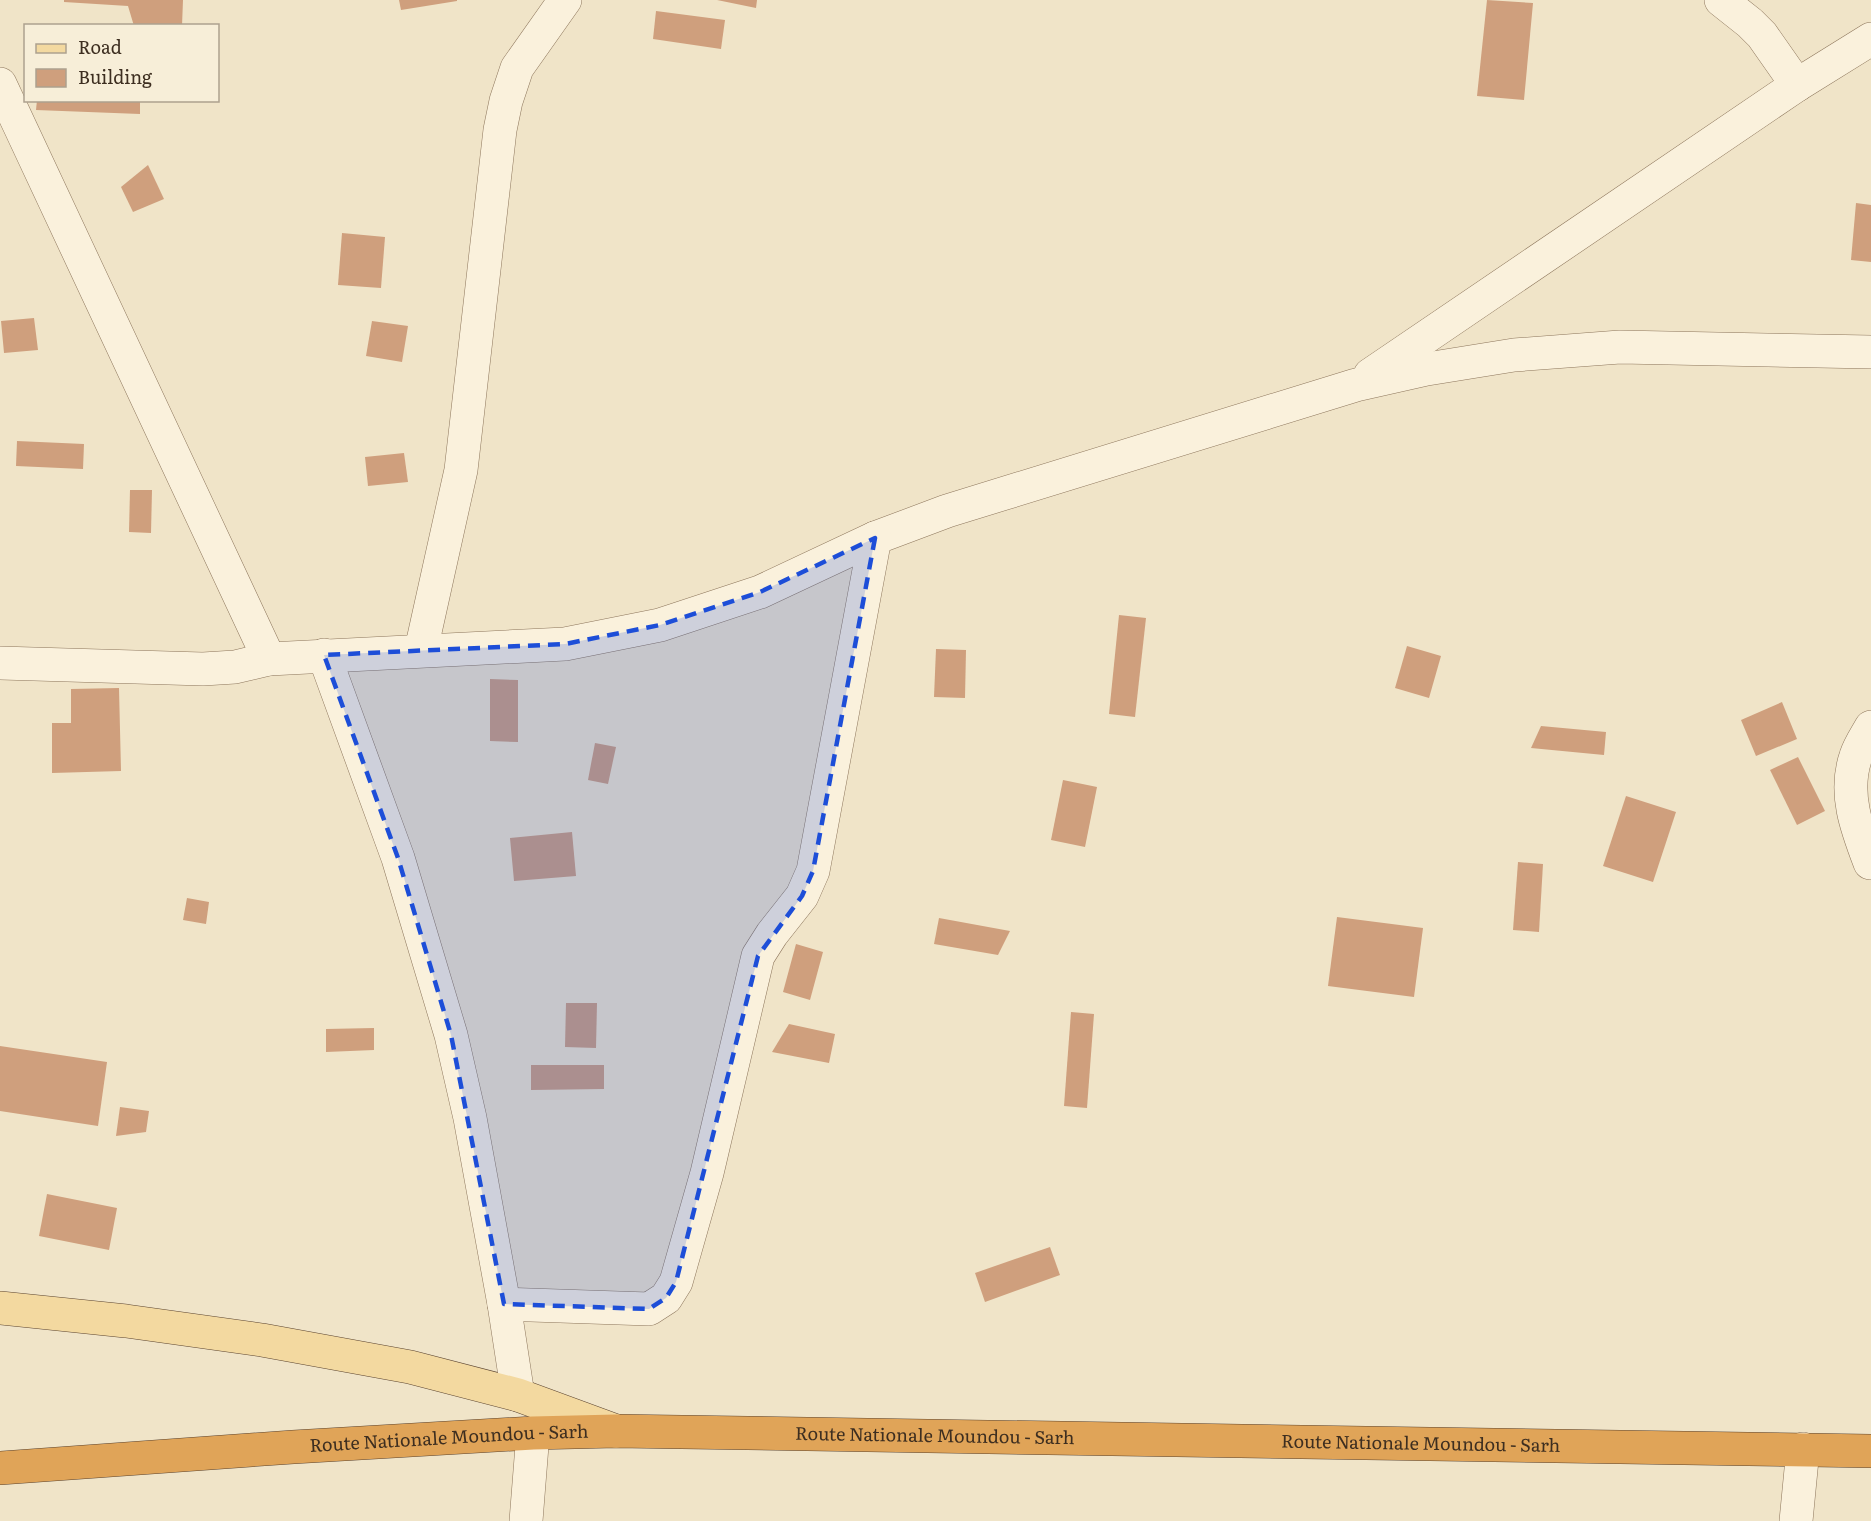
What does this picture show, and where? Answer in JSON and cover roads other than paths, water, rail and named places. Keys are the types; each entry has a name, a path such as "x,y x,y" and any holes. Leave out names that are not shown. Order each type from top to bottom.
{"highway":[{"name":"Route Nationale Moundou - Sarh","path":"0,1468 293,1446 533,1433 616,1431 1871,1450"}],"main road":[{"path":"0,1308 262,1340 410,1367 518,1395 616,1431"}],"street":[{"path":"421,650 461,470 500,130 506,101 518,68 565,0"},
{"path":"1721,0 1762,35 1797,85"},
{"path":"1356,385 1797,85 1871,39"},
{"path":"0,84 269,659"},
{"path":"0,663 203,669 236,667 269,659 324,655 566,644 660,625 760,592 875,538 947,511 1356,385 1427,369 1514,355 1620,347 1871,352"},
{"path":"504,1304 649,1309 666,1298 676,1282 707,1173 758,956 802,896 813,871 875,538"},
{"path":"324,655 398,858 451,1035 470,1118 518,1395"},
{"path":"1870,862 1855,825 1850,792 1856,757 1871,727"},
{"path":"526,1521 533,1433"},
{"path":"1796,1521 1803,1449"}]}
